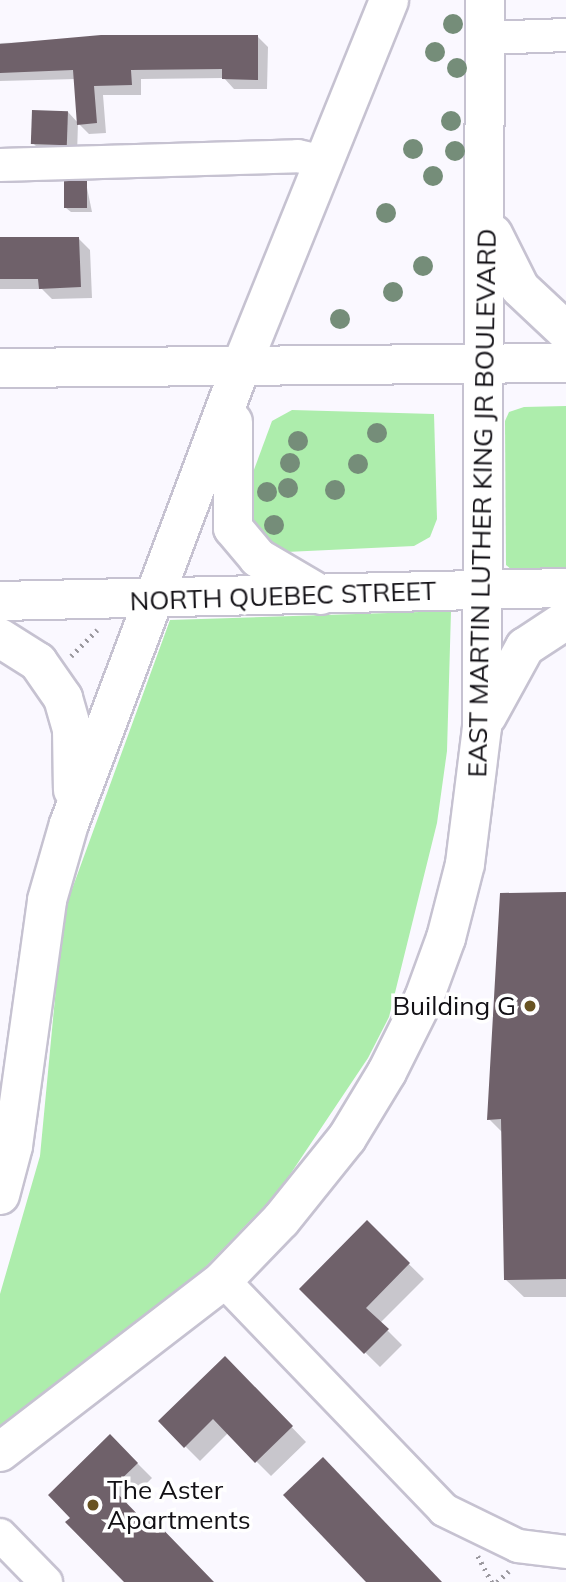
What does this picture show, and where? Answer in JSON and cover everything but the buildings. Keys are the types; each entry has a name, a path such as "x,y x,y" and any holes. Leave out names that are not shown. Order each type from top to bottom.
{"main road":[{"path":"0,1195 13,1146 47,900 73,813 240,370 389,0"},
{"name":"EAST MARTIN LUTHER KING JR BOULEVARD","path":"0,1452 223,1280 347,1138 424,998 465,864 482,727 487,219 485,0"},
{"path":"487,219 520,288 566,331"},
{"path":"0,368 240,370 566,363"},
{"path":"240,370 229,469 233,528 258,558 321,595"},
{"name":"NORTH QUEBEC STREET","path":"0,601 153,600 566,588"},
{"path":"482,727 525,647 566,620"},
{"path":"0,638 38,662 66,705 73,813"}],"street":[{"path":"485,38 566,36"},
{"path":"0,165 298,156 325,162"},
{"path":"223,1280 444,1510 518,1546 566,1552"},
{"path":"0,1535 46,1582"}],"path":[{"path":"66,660 93,640 99,623"},
{"path":"497,1582 509,1571"}],"green space":[{"path":"566,406 566,569 512,570 506,565 505,421 509,412 524,407"},
{"path":"292,410 434,414 437,519 430,537 414,546 286,552 254,532 245,494 272,421"},
{"path":"451,611 447,751 437,823 389,1017 368,1058 279,1191 194,1279 0,1428 0,1294 40,1156 63,914 170,620"}],"place":[{"name":"Building G","path":"530,1006"},
{"name":"The Aster Apartments","path":"93,1505"}]}
